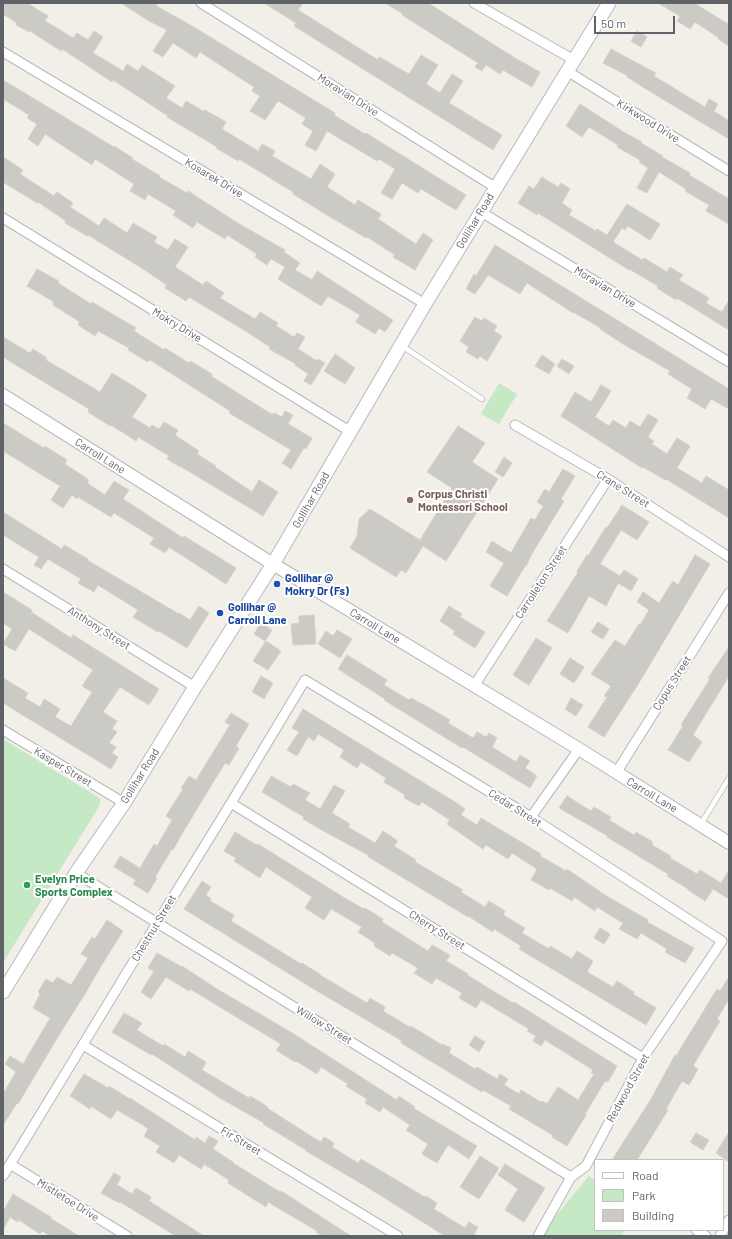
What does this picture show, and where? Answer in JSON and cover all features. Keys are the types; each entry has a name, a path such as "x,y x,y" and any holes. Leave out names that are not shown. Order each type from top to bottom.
{"main road":[{"name":"Gollihar Road","path":"3,992 76,873 124,803 273,564 425,304 609,3"}],"street":[{"name":"Moravian Drive","path":"201,3 496,188"},
{"name":"Kirkwood Drive","path":"474,3 729,171"},
{"name":"Kosarek Drive","path":"3,52 425,304"},
{"name":"Moravian Drive","path":"481,212 729,362"},
{"name":"Mokry Drive","path":"3,218 351,432"},
{"name":"Carroll Lane","path":"3,395 273,564 729,843"},
{"name":"Crane Street","path":"515,425 608,479 729,557"},
{"name":"Carrolleton Street","path":"474,686 608,479"},
{"name":"Anthony Street","path":"3,569 195,687"},
{"name":"Copus Street","path":"616,773 729,593"},
{"name":"Chestnut Street","path":"3,1176 305,680"},
{"name":"Cedar Street","path":"305,680 531,817 722,941"},
{"name":"Kasper Street","path":"3,730 124,803"},
{"path":"531,817 579,750"},
{"name":"Cherry Street","path":"231,803 643,1058"},
{"name":"Willow Street","path":"76,873 571,1177"},
{"name":"Redwood Street","path":"538,1236 571,1177 586,1166 643,1058 722,941"},
{"name":"Fir Street","path":"83,1045 398,1236"},
{"name":"Mistletoe Drive","path":"10,1164 127,1236"},
{"path":"586,1166 594,1170"},
{"path":"724,1229 729,1220"}],"lane":[{"path":"401,345 482,400"},
{"path":"700,825 729,778"}],"green space":[{"path":"499,383 517,394 499,424 481,414"},
{"name":"Evelyn Price Sports Complex","path":"3,739 101,799 98,808 3,963"},
{"path":"589,1176 594,1179 594,1231 624,1231 621,1236 539,1236"}],"building":[{"path":"3,3 27,3 48,16 45,21 73,38 77,33 88,40 94,31 103,37 93,53 123,71 127,64 138,71 142,65 175,86 166,98 182,108 186,101 203,111 205,110 226,122 222,129 258,151 262,144 275,151 272,156 311,179 320,164 335,174 327,187 355,205 358,200 381,214 378,219 416,244 423,233 433,240 415,270 393,257 395,255 367,237 366,238 327,215 239,159 238,161 216,148 217,147 167,117 168,116 113,80 112,82 62,49 61,51 30,31 29,32 16,25 17,23 3,14"},
{"path":"121,3 154,3 158,7 335,113 334,115 466,195 456,210 421,189 418,193 402,183 392,199 381,193 395,169 379,159 377,161 327,131 316,151 305,145 313,131 302,124 306,118 278,101 265,120 250,111 260,96 252,91 254,87 200,52 196,58 173,43 163,57 153,51 167,30 149,21"},
{"path":"264,3 303,3 298,10 378,60 379,57 409,74 421,55 438,65 426,84 440,93 452,74 463,81 449,103 502,135 493,150 294,26 296,23"},
{"path":"385,3 428,3 540,72 532,87 503,70 500,74 486,65 482,71 475,67 478,63"},
{"path":"658,3 694,3 728,24 729,22 729,46 695,22 690,29 677,21 680,16"},
{"path":"637,31 647,37 641,47 631,41"},
{"path":"611,49 656,73 654,76 705,107 709,99 718,104 714,111 729,121 729,139 646,89 627,77 628,76 603,63"},
{"path":"3,80 114,146 160,176 159,177 187,193 188,191 236,222 285,250 284,252 300,263 295,270 312,280 317,271 393,320 385,332 379,328 375,334 356,322 360,315 328,296 321,306 278,279 285,267 271,259 267,265 255,257 257,254 227,235 225,239 197,222 193,228 173,215 176,211 148,194 145,200 130,191 134,184 95,159 92,165 45,134 38,146 28,139 37,124 27,118 29,115 3,99"},
{"path":"580,104 625,133 642,142 641,143 663,156 662,157 690,173 689,175 729,199 729,224 706,211 709,205 685,191 686,189 659,172 647,193 637,188 648,168 639,162 640,160 617,147 618,145 589,127 582,137 566,126"},
{"path":"3,157 23,170 20,174 54,196 57,192 73,203 70,207 99,226 104,218 127,233 133,223 157,237 154,242 168,250 175,239 188,247 175,267 203,285 206,281 224,293 220,298 255,319 260,312 278,323 276,326 294,337 297,333 305,337 298,349 317,361 318,359 325,363 311,385 304,381 308,374 295,365 296,364 269,349 270,347 247,332 189,297 186,301 165,288 167,285 140,267 88,235 87,236 65,223 66,221 38,202 37,203 3,182"},
{"path":"542,177 558,187 561,183 570,189 562,203 572,210 569,215 596,231 597,229 607,235 627,204 660,224 650,240 628,226 625,230 622,228 613,242 642,260 644,258 667,272 670,267 683,275 679,280 709,298 706,303 722,312 729,300 729,330 677,298 676,300 657,288 658,286 629,270 538,213 537,215 518,203 529,186 534,189"},
{"path":"495,245 729,389 729,409 711,399 705,409 687,398 692,389 668,374 670,371 623,344 600,329 601,328 573,313 527,283 520,294 488,275 475,294 466,289 474,274 476,276"},
{"path":"37,269 59,281 58,283 91,304 92,302 136,328 134,331 164,350 165,348 189,363 190,361 212,374 211,376 273,415 274,413 282,417 285,411 293,415 288,424 312,438 306,449 304,448 291,469 282,463 291,450 229,413 230,411 150,360 148,362 128,350 129,348 98,331 95,336 78,325 80,322 53,305 54,302 27,286"},
{"path":"475,317 482,321 484,318 497,326 494,331 502,336 487,361 480,356 478,359 466,352 469,347 460,341"},
{"path":"3,337 30,353 33,349 47,358 46,360 100,392 112,373 147,395 132,417 150,428 152,425 159,429 164,422 178,430 175,435 199,451 197,454 252,492 259,480 278,492 263,516 167,459 169,456 138,437 136,441 111,425 110,426 88,412 89,409 3,357"},
{"path":"335,354 355,368 345,384 324,371"},
{"path":"542,355 555,364 549,374 535,366"},
{"path":"562,359 574,366 569,374 557,366"},
{"path":"601,385 611,391 595,417 609,426 613,420 626,428 630,421 640,427 648,414 658,420 648,437 654,441 652,444 667,454 677,438 690,446 677,468 702,483 706,476 729,490 729,518 666,479 665,480 643,467 642,468 561,416 575,392 591,402"},
{"path":"3,423 67,460 65,464 89,480 87,483 105,495 114,481 129,490 123,499 183,538 184,536 236,568 226,584 169,547 165,553 150,544 154,538 114,513 111,517 78,497 77,499 72,495 63,508 51,500 60,486 3,451"},
{"path":"458,426 485,443 472,462 498,479 446,561 423,546 406,573 401,570 396,577 350,548 357,536 359,519 370,509 420,540 452,488 427,472"},
{"path":"504,457 512,463 503,477 495,472"},
{"path":"563,469 575,476 561,499 564,501 507,596 490,586 504,563 486,552 492,541 511,553 531,518 535,520 543,506 537,502 545,489 549,492"},
{"path":"622,505 649,522 637,540 621,530 600,564 620,576 624,570 638,579 631,591 618,583 606,606 589,596 568,633 547,621 587,555 588,556"},
{"path":"3,512 62,549 64,545 190,620 199,606 209,613 187,648 133,617 138,610 98,585 94,592 78,583 81,579 48,559 41,569 34,565 39,557 3,535"},
{"path":"695,555 710,564 637,686 604,737 588,727 607,697 604,696 611,686 591,674 615,640 625,646 639,624 640,625 649,610 637,602 643,592 659,603 673,581 678,585"},
{"path":"3,592 32,610 31,612 71,638 73,635 159,689 149,705 120,687 103,712 117,721 112,729 117,732 109,743 116,747 112,753 118,757 111,769 3,703 3,678 28,693 25,698 40,707 44,699 60,709 55,717 71,726 92,692 82,686 93,670 29,629 15,651 3,644 12,629 3,623"},
{"path":"449,606 462,614 460,617 485,632 475,648 453,634 455,631 440,621"},
{"path":"314,615 316,644 293,645 291,624 299,623 299,616"},
{"path":"598,622 609,629 603,639 591,632"},
{"path":"261,623 272,630 265,641 254,634"},
{"path":"337,630 352,639 340,658 318,644 326,631 333,636"},
{"path":"536,638 552,648 529,685 513,675"},
{"path":"266,641 281,651 268,670 253,661"},
{"path":"729,647 729,676 693,735 702,742 689,762 668,750 683,726 681,725 710,679 708,678"},
{"path":"347,655 387,680 384,685 409,700 411,698 450,720 448,723 473,738 477,732 486,737 489,733 497,738 492,747 516,762 520,755 530,761 525,768 537,776 530,788 384,700 385,699 338,669"},
{"path":"570,658 584,667 574,683 560,674"},
{"path":"261,676 273,683 264,699 252,692"},
{"path":"571,698 583,705 576,716 565,709"},
{"path":"303,709 455,802 465,809 461,815 477,825 481,818 541,854 540,856 566,871 567,869 605,895 648,920 647,922 694,948 685,963 665,952 667,949 641,933 637,939 619,929 623,923 597,907 595,911 574,897 572,901 550,888 549,890 531,880 537,869 512,853 508,859 486,845 483,849 447,824 450,820 422,802 419,806 404,798 405,795 384,782 386,778 361,762 357,768 340,757 344,750 318,734 314,741 308,737 297,756 287,750 299,732 292,728"},
{"path":"231,713 249,724 236,746 239,748 229,765 225,763 173,850 172,849 155,877 157,878 148,893 133,884 136,880 114,867 120,856 140,868 154,844 157,846 172,820 166,816 183,789 181,788 189,776 196,780 230,725 225,722"},
{"path":"271,776 291,787 293,784 310,793 305,800 320,809 334,785 345,791 332,813 350,824 348,827 375,843 383,831 398,841 394,846 416,860 415,862 463,890 461,892 485,907 489,901 505,911 503,915 525,928 522,933 549,949 550,946 572,959 577,951 593,961 587,972 613,987 617,981 634,992 633,994 656,1008 646,1025 519,949 521,946 494,929 493,932 367,856 368,855 303,819 304,817 262,792"},
{"path":"567,796 591,811 594,807 611,817 609,820 634,835 636,832 653,842 652,845 697,874 700,870 721,883 729,870 729,899 713,889 705,901 667,876 668,874 607,837 608,836 559,808"},
{"path":"235,832 257,845 258,844 343,897 383,919 382,922 428,951 432,945 450,955 446,961 468,974 467,975 513,1003 514,1002 617,1066 608,1082 605,1081 567,1146 552,1137 554,1136 509,1109 511,1106 483,1090 482,1092 401,1043 402,1041 312,988 184,909 202,881 211,887 206,895 211,899 210,901 234,915 231,921 367,1003 370,998 385,1007 383,1011 442,1045 443,1044 451,1048 449,1053 475,1069 477,1067 497,1079 500,1074 508,1079 504,1085 519,1094 521,1090 547,1104 558,1087 578,1100 594,1074 591,1073 593,1070 545,1040 541,1046 533,1041 536,1036 527,1031 529,1029 481,1000 476,1008 459,998 462,993 436,978 432,984 414,973 418,968 392,953 390,956 374,946 375,943 358,932 362,927 331,909 324,920 305,908 312,897 266,867 260,878 234,861 236,858 224,851"},
{"path":"107,920 123,931 18,1104 17,1103 3,1125 3,1094 16,1072 5,1064 10,1056 23,1064 50,1018 33,1008 40,994 38,992 46,979 53,983 57,977 71,985 88,958 81,954 92,937 95,939"},
{"path":"600,928 610,934 604,944 594,938"},
{"path":"157,953 182,966 217,989 289,1031 397,1100 399,1096 415,1107 413,1108 477,1146 469,1159 448,1145 437,1163 422,1154 428,1144 406,1130 410,1125 383,1107 380,1112 365,1103 367,1099 346,1086 348,1084 321,1067 317,1074 296,1061 295,1062 276,1050 281,1044 190,989 189,991 166,977 151,999 141,992 154,971 148,968"},
{"path":"729,977 729,999 717,1019 720,1021 693,1066 698,1069 689,1085 682,1081 666,1109 668,1110 638,1159 613,1159 651,1099 675,1055 676,1056 717,989 720,991"},
{"path":"124,1013 142,1023 137,1030 185,1057 188,1051 206,1062 202,1070 249,1098 250,1096 314,1138 321,1142 324,1137 334,1143 332,1147 358,1163 361,1159 425,1197 426,1196 437,1203 434,1209 465,1228 469,1222 478,1227 474,1234 477,1236 445,1236 306,1151 263,1124 264,1123 220,1098 152,1054 151,1055 112,1032"},
{"path":"475,1036 485,1042 479,1052 469,1045"},
{"path":"84,1074 108,1088 109,1086 130,1098 195,1140 196,1137 205,1143 209,1136 218,1141 213,1149 351,1236 322,1236 316,1232 317,1231 268,1202 266,1207 228,1183 229,1180 204,1164 201,1169 179,1155 174,1163 156,1152 160,1146 144,1136 148,1129 143,1125 117,1110 111,1119 91,1106 90,1109 70,1096"},
{"path":"729,1132 729,1162 716,1153"},
{"path":"696,1133 709,1140 703,1150 690,1142"},
{"path":"480,1156 499,1168 479,1199 460,1187"},
{"path":"505,1164 545,1188 524,1222 505,1210 518,1189 498,1175"},
{"path":"114,1173 121,1177 117,1185 132,1194 136,1188 151,1197 149,1201 204,1236 176,1236 120,1202 119,1203 101,1193"},
{"path":"13,1194 79,1236 50,1236 42,1231 40,1234 19,1220 18,1222 10,1217 3,1230 3,1212"}],"place":[{"name":"Corpus Christi Montessori School","path":"410,500"},
{"name":"Gollihar @ Mokry Dr (Fs)","path":"277,584"},
{"name":"Gollihar @ Carroll Lane","path":"220,613"},
{"name":"Evelyn Price Sports Complex","path":"27,885"}]}
